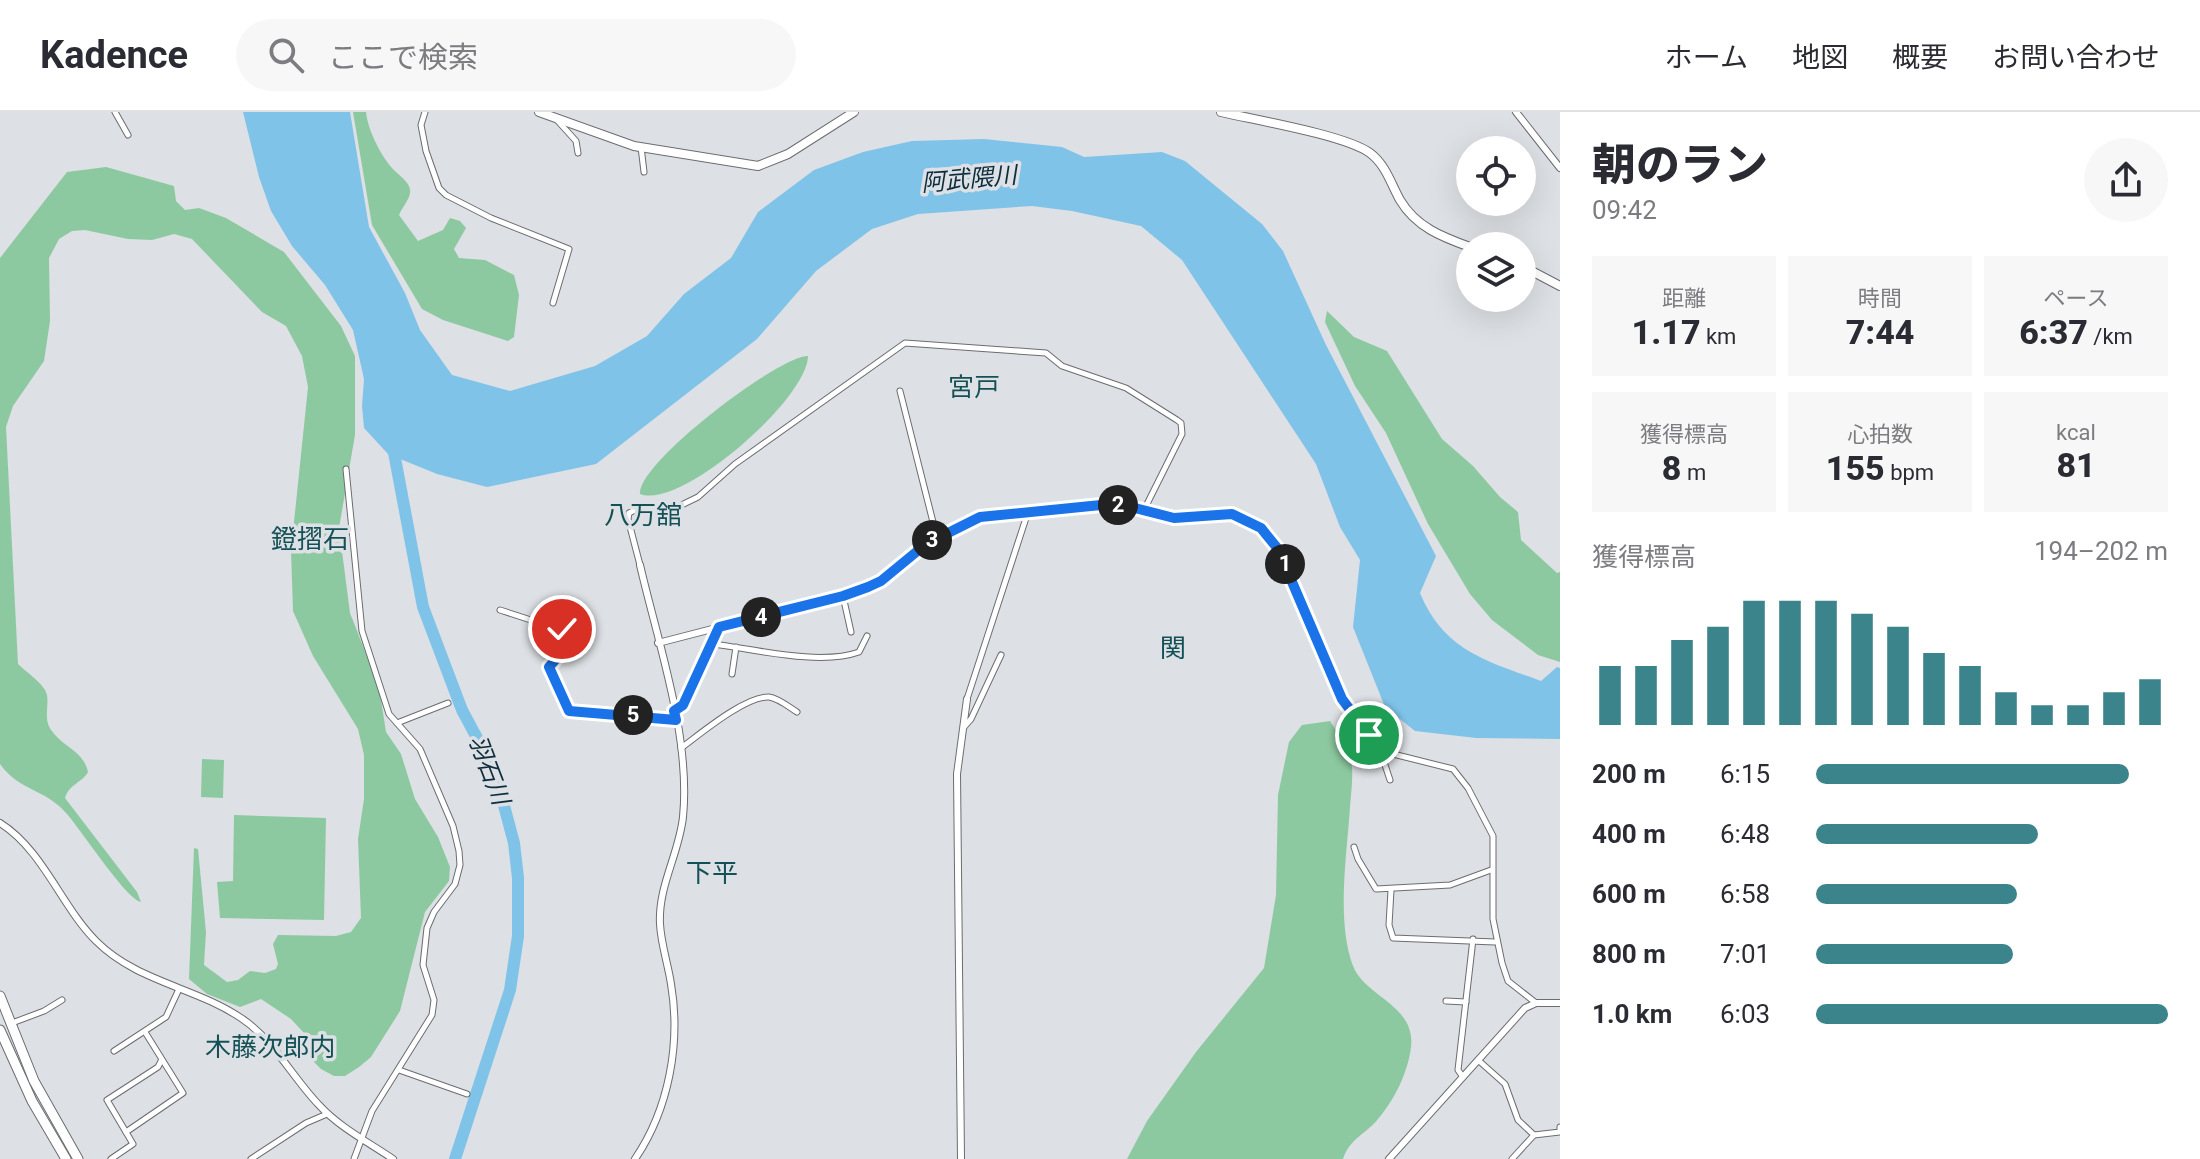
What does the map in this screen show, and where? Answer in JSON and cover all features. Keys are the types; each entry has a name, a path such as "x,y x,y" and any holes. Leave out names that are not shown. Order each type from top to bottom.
{"highway":[{"path":"0,996 34,1081 78,1159"},
{"path":"0,1030 32,1101 66,1159"}],"main road":[{"path":"539,112 612,140 758,166 788,154 854,112"},
{"path":"1221,112 1320,136 1370,153 1387,173 1409,214 1442,237 1456,242"},
{"path":"1536,273 1560,286"}],"street":[{"path":"115,112 128,135"},
{"path":"425,112 421,125 426,151 439,188 446,195 491,218 569,249 553,303"},
{"path":"1516,112 1560,168"},
{"path":"556,119 576,141 578,153"},
{"path":"641,147 644,172"},
{"path":"637,1158 662,1106 674,1033 671,982 660,924 661,897 683,819 676,720 629,513 639,508 663,514 698,497 735,464 905,343 1046,353 1062,366 1126,388 1177,420 1181,423 1182,434 1145,508"},
{"path":"900,391 937,538"},
{"path":"346,469 362,631 389,714 420,749 453,826 460,865 455,884 434,912 427,928 423,965 434,1000 432,1015 372,1111 354,1159"},
{"path":"658,643 843,596 881,581 937,538 980,517 1123,505 1174,518 1226,513 1253,523 1278,549 1342,699 1379,746 1389,753 1453,769 1489,825 1493,836 1491,870 1495,942 1508,981 1536,1003"},
{"path":"961,1159 957,789 961,731 967,699 1028,512"},
{"path":"843,596 851,632"},
{"path":"500,610 568,632 569,644 549,667 569,711 676,720"},
{"path":"674,711 683,705 719,627"},
{"path":"713,644 810,657 850,655 859,652 867,636"},
{"path":"732,674 736,647"},
{"path":"961,731 971,719 1001,655"},
{"path":"679,749 721,718 763,698 775,699 797,712"},
{"path":"397,723 448,703"},
{"path":"1379,746 1390,780"},
{"path":"0,823 18,836 95,940 120,961 145,975 248,1023 327,1114 393,1159"},
{"path":"1354,847 1372,887 1391,890 1450,885 1491,870"},
{"path":"1391,890 1389,925 1393,938 1495,942"},
{"path":"1463,931 1470,939 1458,1070 1463,1077"},
{"path":"114,1051 166,1017 179,989"},
{"path":"11,1023 44,1011 62,1000"},
{"path":"1446,1001 1466,1002"},
{"path":"1389,1159 1525,1008 1536,1003 1560,1003"},
{"path":"126,1132 183,1093 145,1032"},
{"path":"1478,1060 1505,1084 1518,1120 1534,1135"},
{"path":"111,1159 133,1144 107,1100 158,1067 161,1061"},
{"path":"399,1070 467,1094"},
{"path":"251,1159 327,1114"},
{"path":"1512,1159 1534,1135 1560,1132 1560,1127"}],"green space":[{"path":"353,112 366,112 379,149 409,186 409,196 399,215 418,241 443,230 450,218 460,221 466,228 454,249 459,258 485,260 514,275 519,295 514,337 508,341 443,320 422,309 372,225"},
{"path":"106,167 174,186 176,201 185,210 199,208 226,218 284,252 341,326 355,356 355,435 339,528 350,613 379,687 386,732 401,754 415,799 438,837 450,867 449,881 425,912 400,1011 371,1057 345,1076 334,1076 321,1069 313,1061 304,1033 291,1019 261,999 240,1007 207,994 189,979 194,848 198,849 206,932 204,965 227,982 238,980 250,971 265,973 276,969 278,964 273,944 278,935 336,936 351,932 361,918 358,839 364,799 364,755 358,729 313,656 293,611 291,551 308,387 302,356 286,326 262,312 192,239 174,234 152,240 128,239 85,230 72,231 59,239 49,258 50,321 44,361 13,406 6,427 18,664 46,691 49,727 86,765 88,772 65,798 137,892 141,902 126,890 59,806 16,780 0,764 0,258 67,172"},
{"path":"1327,311 1354,337 1387,351 1442,439 1518,512 1521,540 1557,573 1560,572 1560,662 1538,655 1492,620 1470,594 1428,524 1386,433 1355,386 1325,322"},
{"path":"808,356 802,375 787,398 739,448 683,485 659,494 640,494 645,479 660,460 711,414 769,373"},
{"path":"1330,721 1348,748 1352,766 1344,887 1348,948 1359,977 1406,1021 1411,1047 1400,1085 1384,1111 1349,1146 1343,1159 1127,1159 1147,1121 1196,1052 1264,968 1276,895 1278,795 1289,742 1302,725"},
{"path":"202,759 224,760 223,798 201,797"},
{"path":"234,815 326,818 324,920 220,918 217,882 233,881"}],"water":[{"name":"阿武隈川","path":"243,112 350,112 369,227 405,293 420,330 452,375 510,391 595,366 647,336 684,294 731,258 758,212 814,170 863,152 912,141 984,139 1062,147 1084,157 1162,152 1185,161 1262,224 1283,251 1326,345 1436,556 1420,593 1430,613 1455,641 1485,660 1541,681 1557,667 1560,668 1560,739 1476,738 1415,731 1385,707 1353,627 1360,560 1340,527 1316,464 1182,260 1141,226 1032,206 918,214 872,229 816,271 757,339 596,464 487,487 437,474 388,454 364,428 364,379 353,330 325,285 292,246 271,211"}],"waterway":[{"name":"羽石川","path":"392,442 423,607 462,710 484,751 502,798 514,843 518,878 518,936 510,990 455,1159"}],"district":[{"name":"宮戸","path":"974,387"},
{"name":"八万舘","path":"643,515"},
{"name":"鐙摺石","path":"310,539"},
{"name":"関","path":"1173,648"},
{"name":"下平","path":"712,873"},
{"name":"木藤次郎内","path":"270,1047"}],"route":[{"path":"562,629 568,632 569,644 551,661 549,667 569,711 676,720 674,711 683,705 709,655 719,627 868,587 881,581 926,544 966,522 1001,514 1101,505 1123,505 1174,518 1226,513 1253,523 1267,534 1278,549 1342,699 1369,735"}]}
